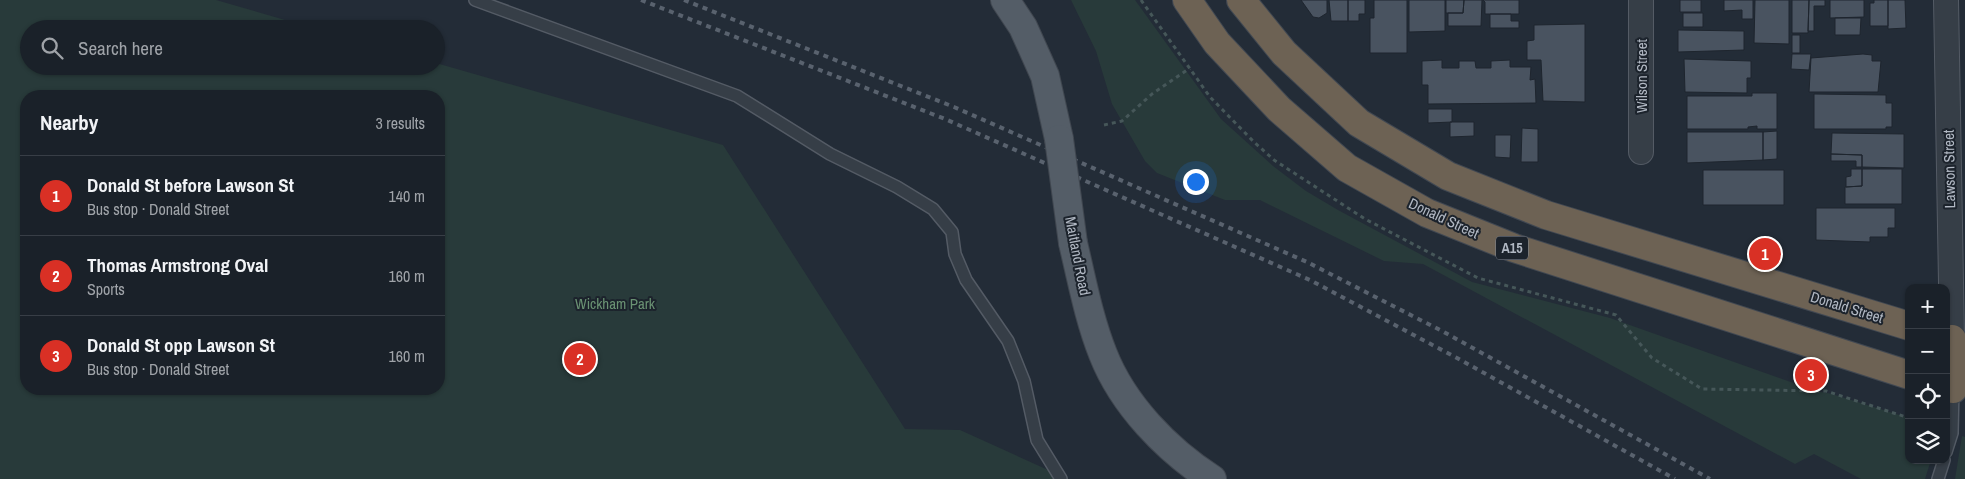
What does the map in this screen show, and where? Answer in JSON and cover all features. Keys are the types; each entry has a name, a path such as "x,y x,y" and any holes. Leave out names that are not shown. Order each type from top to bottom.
{"highway":[{"name":"Donald Street","path":"1188,0 1217,43 1286,114 1347,168 1427,213 1514,248 1906,374"},
{"name":"Donald Street","path":"1241,0 1284,53 1359,123 1448,176 1546,215 1905,325"},
{"path":"1954,340 1955,390"}],"main road":[{"name":"Maitland Road","path":"1005,0 1023,27 1045,76 1060,139 1073,243 1089,314 1103,356 1124,395 1152,429 1194,467 1212,479"}],"street":[{"name":"Wilson Street","path":"1640,0 1641,152"},
{"name":"Lawson Street","path":"1946,0 1954,340"}],"lane":[{"path":"475,0 737,96 830,154 897,187 934,210 952,232 955,254 966,280 1008,341 1024,381 1036,440 1061,479"},
{"path":"1950,439 1955,390"},
{"path":"1938,479 1943,464"}],"path":[{"path":"1104,125 1122,120 1152,94 1190,68"}],"green space":[{"name":"Wickham Park","path":"0,0 216,0 285,20 20,20 20,75 445,75 445,66 723,145 905,429 960,430 1068,479 0,479"},
{"path":"1071,0 1135,0 1221,119 1273,166 1306,191 1472,282 1610,318 1816,391 1832,394 1905,417 1905,464 1930,464 1925,479 1861,479 1814,454 1795,464 1423,264 1384,261 1260,200 1225,200 1157,173 1145,161 1112,104 1096,51"},
{"path":"1962,436 1965,437 1965,479 1955,479"}],"building":[{"path":"1301,0 1327,0 1327,13 1319,18 1313,17"},
{"path":"1329,0 1348,0 1348,21 1331,21"},
{"path":"1348,0 1365,0 1365,14 1359,14 1359,21 1348,21"},
{"path":"1374,0 1407,0 1407,53 1370,53 1370,18 1374,18"},
{"path":"1409,0 1445,0 1445,31 1409,32"},
{"path":"1446,0 1464,0 1463,13 1446,13"},
{"path":"1464,0 1482,0 1481,26 1448,26 1448,13 1463,13"},
{"path":"1483,0 1519,0 1519,14 1485,14 1485,2"},
{"path":"1680,0 1701,0 1701,12 1680,12"},
{"path":"1724,0 1753,0 1753,19 1742,19 1742,10 1724,11"},
{"path":"1755,0 1789,0 1789,44 1754,43"},
{"path":"1792,0 1809,0 1808,33 1792,33"},
{"path":"1809,0 1825,0 1825,6 1814,6 1814,31 1808,31"},
{"path":"1830,0 1864,0 1864,17 1830,18"},
{"path":"1874,0 1888,0 1888,26 1870,26 1870,3 1874,3"},
{"path":"1888,0 1905,0 1906,28 1888,29"},
{"path":"1683,13 1703,13 1703,27 1683,27"},
{"path":"1490,14 1511,14 1511,21 1519,21 1519,28 1490,28"},
{"path":"1835,18 1861,18 1860,35 1835,35"},
{"path":"1585,24 1585,102 1543,101 1541,60 1527,60 1527,41 1534,40 1534,25"},
{"path":"1678,30 1744,31 1744,50 1678,52"},
{"path":"1792,35 1800,35 1800,53 1792,53"},
{"path":"1792,54 1811,54 1809,70 1791,69"},
{"path":"1872,55 1872,61 1881,61 1878,92 1809,92 1811,58"},
{"path":"1684,59 1751,61 1751,78 1747,78 1747,93 1685,92"},
{"path":"1442,60 1442,68 1459,68 1459,61 1475,61 1476,68 1491,68 1491,61 1510,60 1510,67 1531,67 1530,80 1535,79 1536,103 1428,104 1428,85 1422,85 1422,61"},
{"path":"1752,93 1777,93 1777,129 1757,129 1757,126 1748,127 1748,129 1687,129 1687,96 1752,96"},
{"path":"1814,94 1886,95 1886,103 1892,103 1892,127 1886,127 1886,129 1814,129"},
{"path":"1428,109 1452,109 1452,122 1428,123"},
{"path":"1450,122 1474,122 1474,136 1450,137"},
{"path":"1522,128 1538,129 1538,162 1521,162"},
{"path":"1777,131 1777,159 1763,160 1763,132"},
{"path":"1687,132 1763,132 1763,160 1687,163"},
{"path":"1832,133 1904,134 1904,168 1862,167 1862,155 1831,154"},
{"path":"1495,135 1511,135 1510,158 1495,157"},
{"path":"1831,154 1862,155 1862,167 1856,167 1856,161 1831,161"},
{"path":"1851,169 1862,169 1862,186 1846,187 1846,177 1851,176"},
{"path":"1862,169 1902,169 1902,204 1845,204 1845,187 1862,186"},
{"path":"1703,170 1784,170 1784,205 1703,205"},
{"path":"1816,208 1895,208 1895,228 1888,228 1888,237 1870,237 1870,242 1816,240"}],"railway":[{"path":"641,0 945,119 1310,280 1457,358 1675,479"},
{"path":"684,0 954,107 1307,262 1442,331 1710,479"}],"place":[{"name":"Donald St before Lawson St","path":"1765,254"},
{"name":"Thomas Armstrong Oval","path":"580,359"},
{"name":"Donald St opp Lawson St","path":"1811,375"}]}
